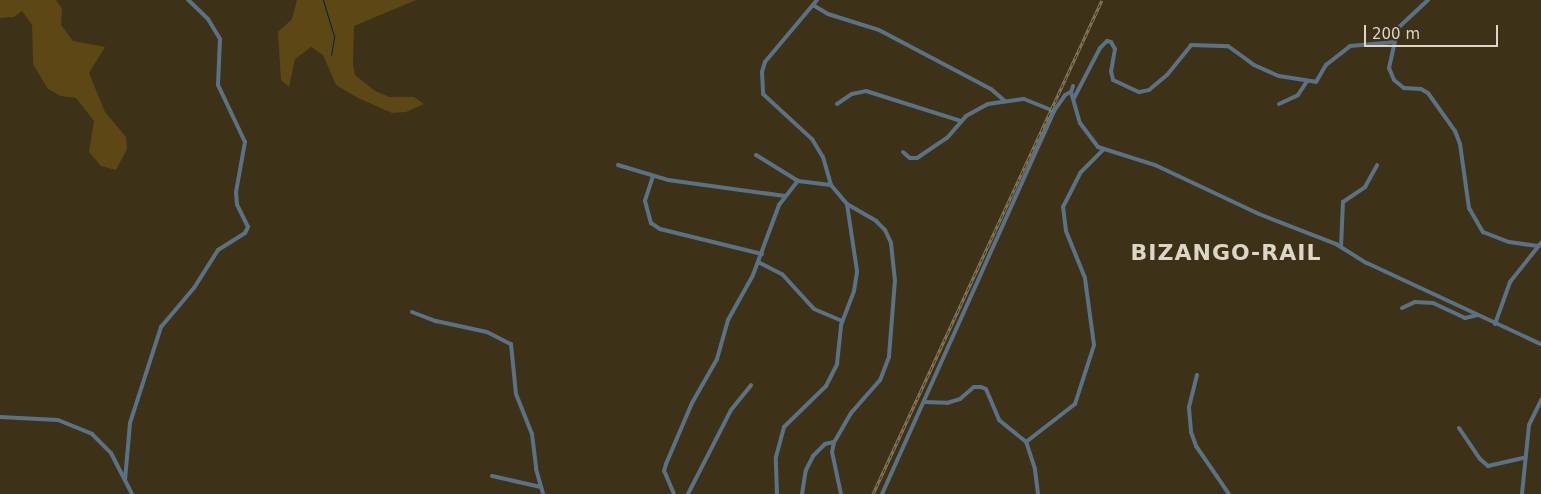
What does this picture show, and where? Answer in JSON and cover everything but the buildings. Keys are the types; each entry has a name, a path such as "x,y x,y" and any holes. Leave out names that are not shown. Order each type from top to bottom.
{"street":[{"path":"125,480 130,423 161,327 194,288 218,250 245,233 248,227 237,204 236,192 245,142 218,85 220,38 208,19 188,0"},
{"path":"817,0 770,54 761,82 762,94 770,104 818,148 831,185 848,204 876,221 885,230 891,243 895,280 890,348 880,380 851,413 834,442 832,452 841,494"},
{"path":"1428,0 1400,24 1389,68 1394,80 1404,88 1421,89 1428,94 1455,131 1460,144 1466,188 1474,220 1483,232 1493,238 1539,245 1510,282 1495,324"},
{"path":"813,5 828,14 879,30 991,89 1005,101"},
{"path":"1074,98 1100,48 1107,41 1111,42 1115,49 1110,71 1113,80 1139,92 1149,90 1167,75 1191,45 1228,46 1254,65 1279,76 1307,81 1320,80 1326,65 1350,46 1395,42"},
{"path":"1278,104 1298,95 1307,81"},
{"path":"1073,86 1071,92 1080,123 1094,144 1103,150 1155,165 1259,214 1341,248 1495,324 1541,344"},
{"path":"837,104 852,94 866,91 961,121"},
{"path":"882,494 1054,111 1065,95 1071,92"},
{"path":"903,152 910,158 917,158 947,138 961,121 988,104 1005,101 1031,101 1054,111"},
{"path":"1026,442 1075,404 1090,366 1094,345 1090,301 1085,278 1066,232 1063,207 1080,173 1103,150"},
{"path":"756,155 798,182 831,185"},
{"path":"618,165 652,176 785,196"},
{"path":"1341,248 1343,202 1365,187 1377,165"},
{"path":"652,176 646,191 646,209 651,223 660,229 762,254"},
{"path":"674,494 664,471 666,464 692,403 717,359 728,320 762,254 785,196 798,182"},
{"path":"777,494 775,474 778,441 793,415 826,386 833,375 842,321 857,271 848,204"},
{"path":"758,262 782,274 814,309 842,321"},
{"path":"1402,308 1413,303 1433,303 1465,318 1478,315"},
{"path":"412,312 436,321 487,332 510,344 516,394 532,434 543,494"},
{"path":"1197,376 1189,408 1191,432 1196,446 1229,494"},
{"path":"688,494 731,410 751,385"},
{"path":"924,402 947,403 960,400 974,387 986,389 998,420 1026,442 1035,469 1038,494"},
{"path":"1522,494 1524,458 1529,425 1541,400"},
{"path":"0,417 58,420 92,434 108,448 132,494"},
{"path":"1459,428 1480,459 1488,466 1524,458"},
{"path":"802,494 806,470 813,456 825,444 834,442"},
{"path":"492,476 541,486"}],"shaded area":[{"path":"0,0 56,0 62,9 61,25 73,41 105,47 89,73 105,112 126,137 127,149 116,170 101,166 89,152 94,121 76,98 61,96 48,89 33,64 32,25 22,11 14,17 0,18"},
{"path":"297,0 416,0 354,26 353,65 355,75 375,91 390,97 414,97 424,104 406,112 392,113 358,98 336,85 323,55 311,47 295,59 289,87 281,80 278,32 292,19"}],"waterway":[{"path":"323,0 334,37 331,55"}],"railway":[{"path":"873,494 1102,0"}],"district":[{"name":"BIZANGO-RAIL","path":"1226,253"}]}
